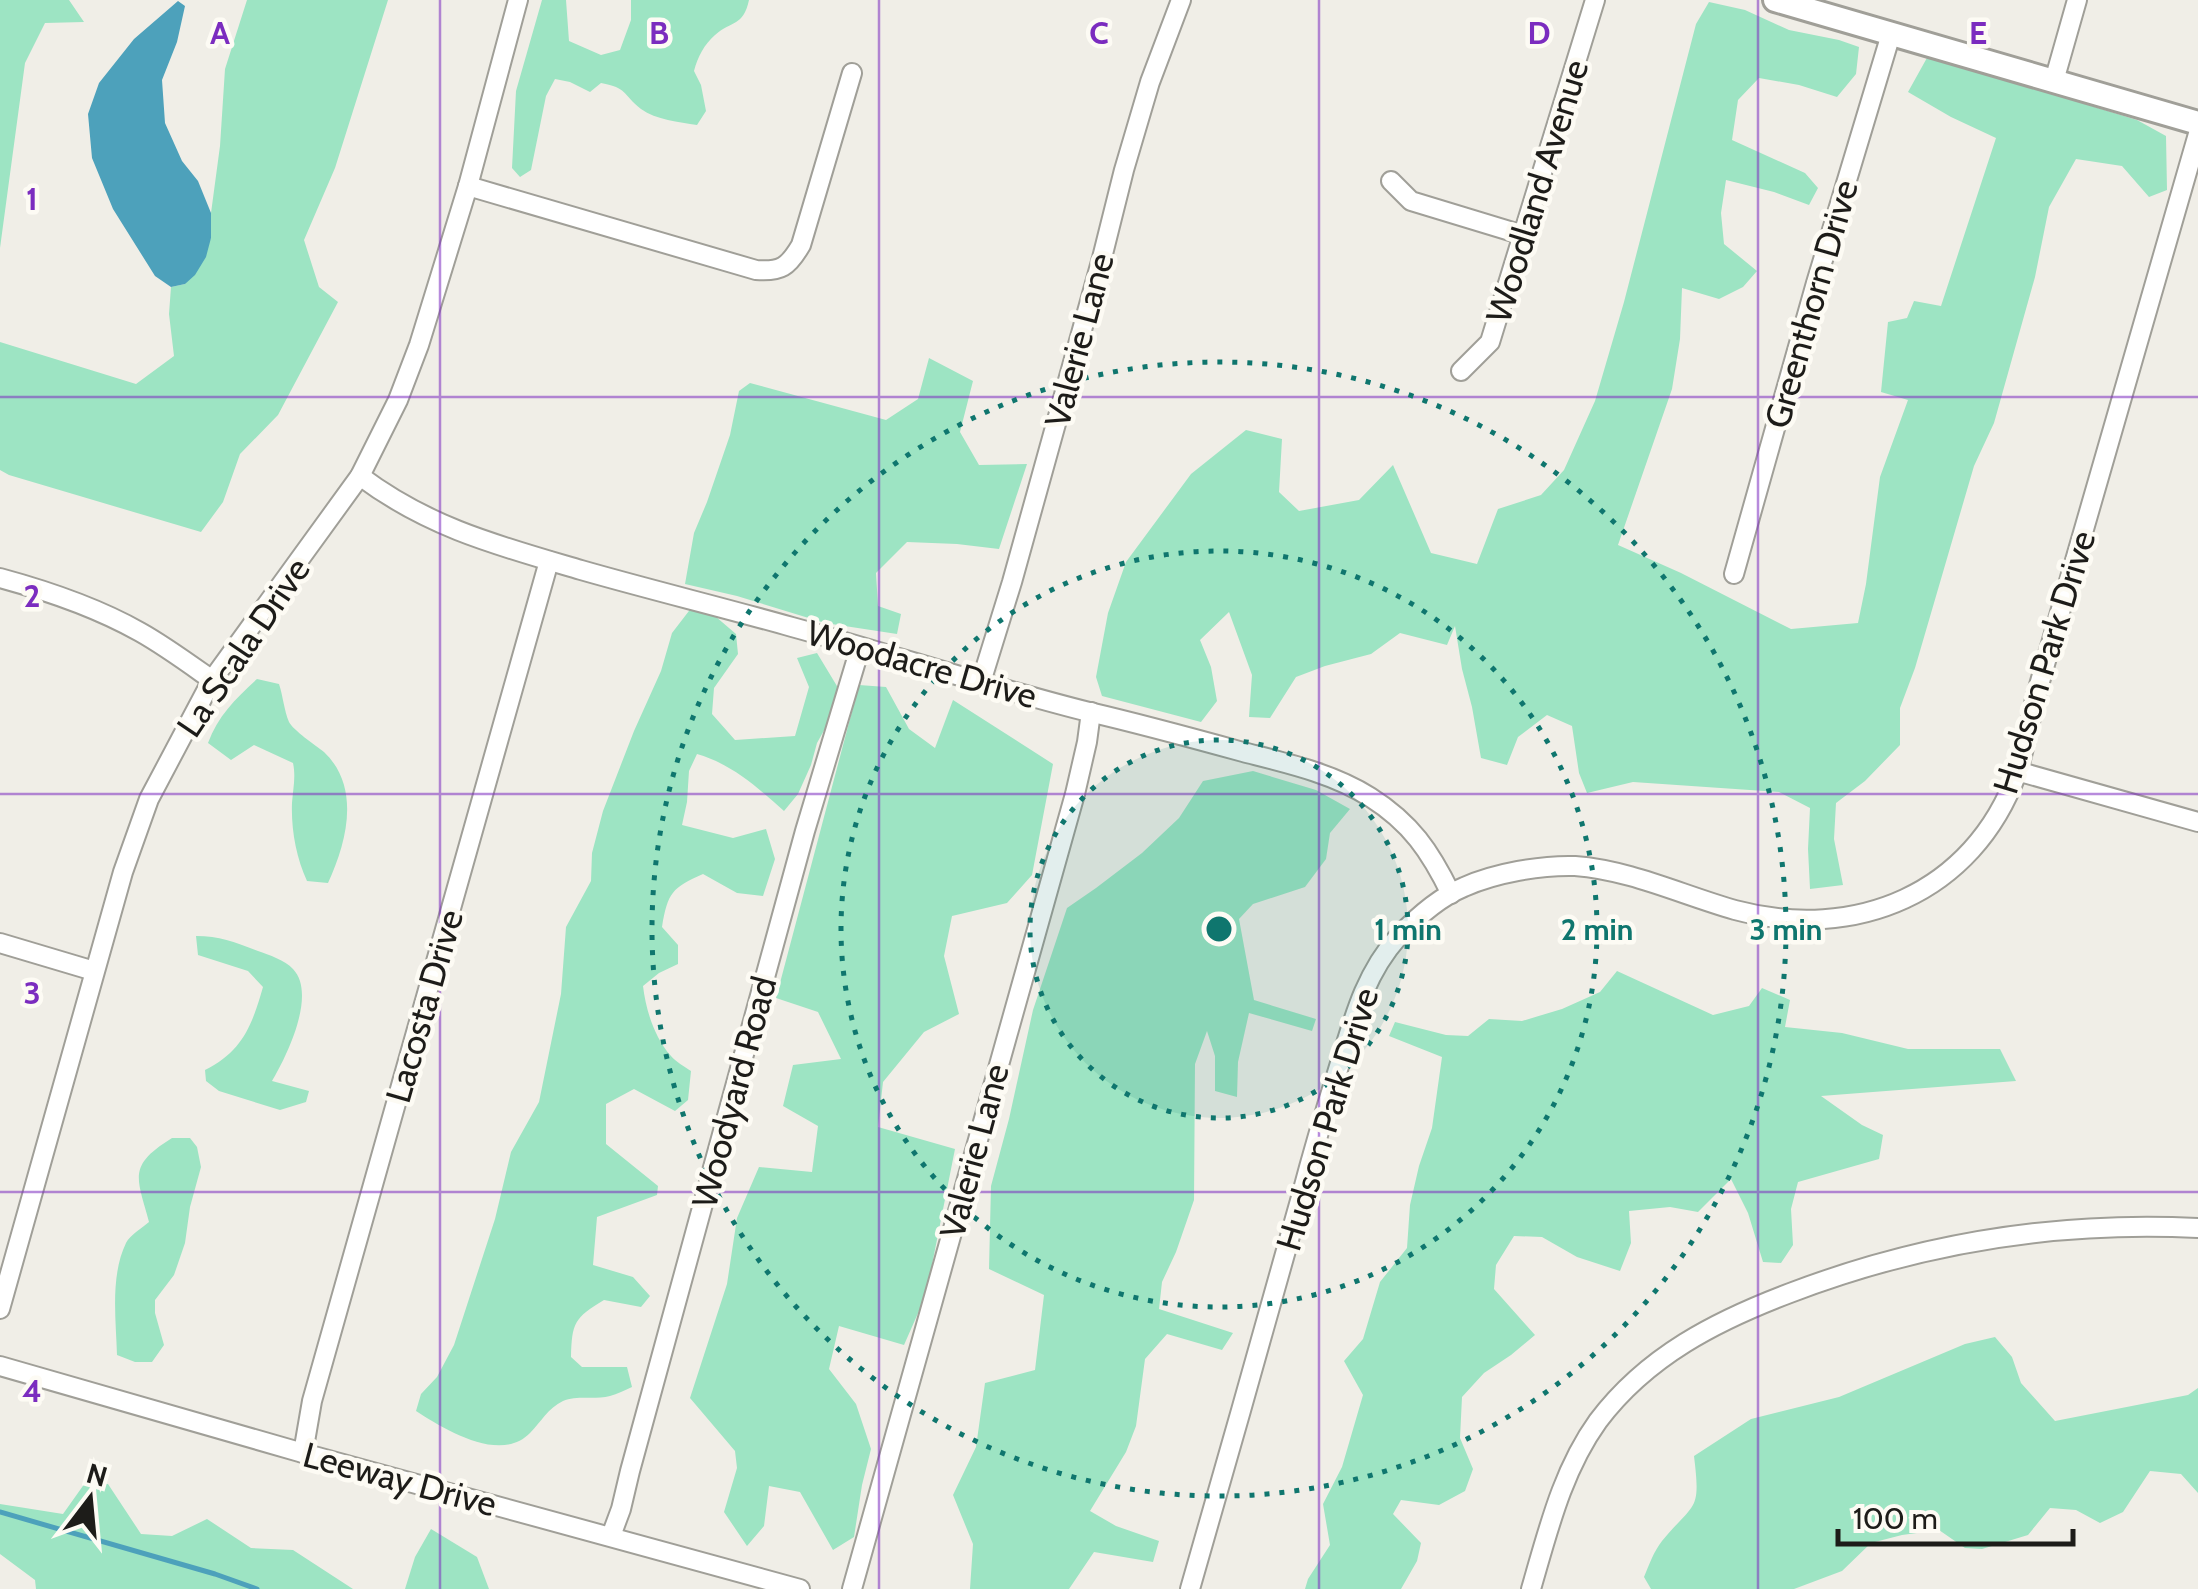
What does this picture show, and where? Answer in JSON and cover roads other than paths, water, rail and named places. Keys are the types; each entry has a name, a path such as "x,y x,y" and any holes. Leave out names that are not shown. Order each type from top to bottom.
{"street":[{"name":"La Scala Drive","path":"0,1309 94,971 149,799 212,680 360,476 398,400 468,186 518,0"},
{"name":"Valerie Lane","path":"981,682 1028,525 1124,170 1150,82 1181,0"},
{"name":"Woodland Avenue","path":"1461,371 1490,342 1596,0"},
{"path":"1775,0 2198,123"},
{"path":"2054,81 2078,0"},
{"name":"Greenthorn Drive","path":"1734,574 1890,34"},
{"path":"468,186 756,270 775,272 792,260 801,245 852,73"},
{"name":"Hudson Park Drive","path":"1190,1589 1359,1000 1396,939 1418,918 1465,886 1528,869 1575,866 1622,874 1768,917 1814,922 1851,918 1876,912 1930,884 1952,868 1996,815 2017,772 2198,134"},
{"path":"1392,180 1410,201 1523,236"},
{"name":"Woodacre Drive","path":"360,476 436,523 549,560 1342,781 1372,798 1408,827 1433,857 1451,894"},
{"name":"Lacosta Drive","path":"303,1452 318,1383 549,560"},
{"path":"0,578 67,598 140,631 212,680"},
{"name":"Woodyard Road","path":"611,1536 805,831 860,648"},
{"name":"Valerie Lane","path":"852,1589 1075,794 1091,712"},
{"path":"2017,772 2198,822"},
{"path":"0,944 94,971"},
{"path":"1531,1589 1569,1472 1600,1420 1636,1379 1658,1361 1719,1323 1827,1279 1950,1245 2095,1227 2198,1228"},
{"name":"Leeway Drive","path":"0,1366 800,1589"}],"water":[{"path":"178,1 185,6 177,42 162,80 165,123 211,213 211,238 195,275 185,284 171,287 155,276 113,209 92,158 88,114 99,83 134,39"}],"waterway":[{"path":"0,1512 257,1589"}]}
